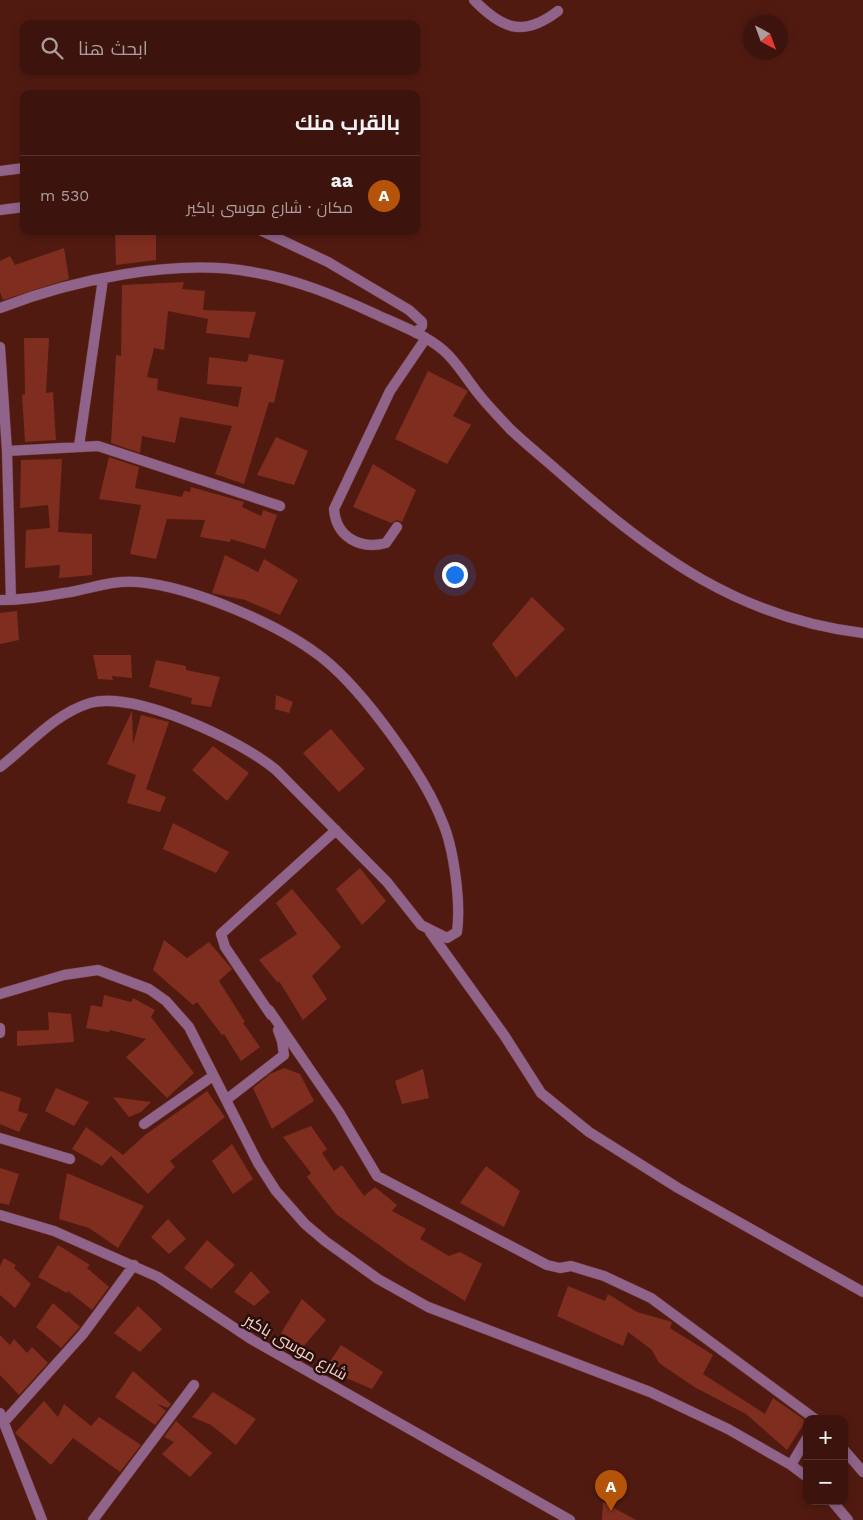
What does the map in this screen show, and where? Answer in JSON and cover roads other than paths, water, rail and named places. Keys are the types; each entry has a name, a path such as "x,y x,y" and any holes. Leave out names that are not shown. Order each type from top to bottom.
{"street":[{"path":"474,0 496,20 515,28 536,25 558,11"},
{"path":"0,171 20,168"},
{"path":"0,210 20,208"},
{"path":"271,235 328,262 409,310 422,322 422,326 416,333"},
{"path":"0,308 35,294 78,283 182,268 250,271 317,288 426,338 449,356 479,396 511,429 598,506 671,561 703,581 751,605 825,626 863,633"},
{"path":"79,446 103,279"},
{"path":"397,527 386,543 366,546 349,538 341,530 335,520 334,509 390,391 426,338"},
{"path":"0,347 7,451 11,600"},
{"path":"7,451 98,446 280,506"},
{"path":"0,600 65,593 105,582 138,582 160,585 219,604 278,630 324,660 349,684 396,742 418,775 443,822 452,858 457,932 447,938 428,930"},
{"path":"0,767 54,722 71,711 97,702 129,703 197,725 256,755 290,782 387,882 428,930 504,1034 541,1093 582,1127 678,1188 863,1292"},
{"path":"336,830 221,934 225,947 339,1112 377,1176 547,1265 560,1268 571,1266 604,1276 651,1298 810,1415"},
{"path":"0,994 64,975 98,970 149,989 166,1001 189,1027 258,1163 276,1191 313,1232 378,1279 428,1307 650,1392 728,1429 791,1465 803,1474"},
{"path":"226,1100 284,1055 282,1041 269,1010"},
{"path":"0,1028 0,1033"},
{"path":"144,1124 213,1076"},
{"path":"0,1138 70,1159"},
{"name":"شارع موسى باكير","path":"0,1215 54,1231 158,1277 223,1322 275,1354 570,1520"},
{"path":"42,1520 2,1417 83,1334 134,1265"},
{"path":"92,1520 194,1384"},
{"path":"791,1465 803,1445"},
{"path":"848,1455 863,1472"},
{"path":"835,1505 848,1520"}],"place":[{"name":"aa","path":"611,1511"}]}
